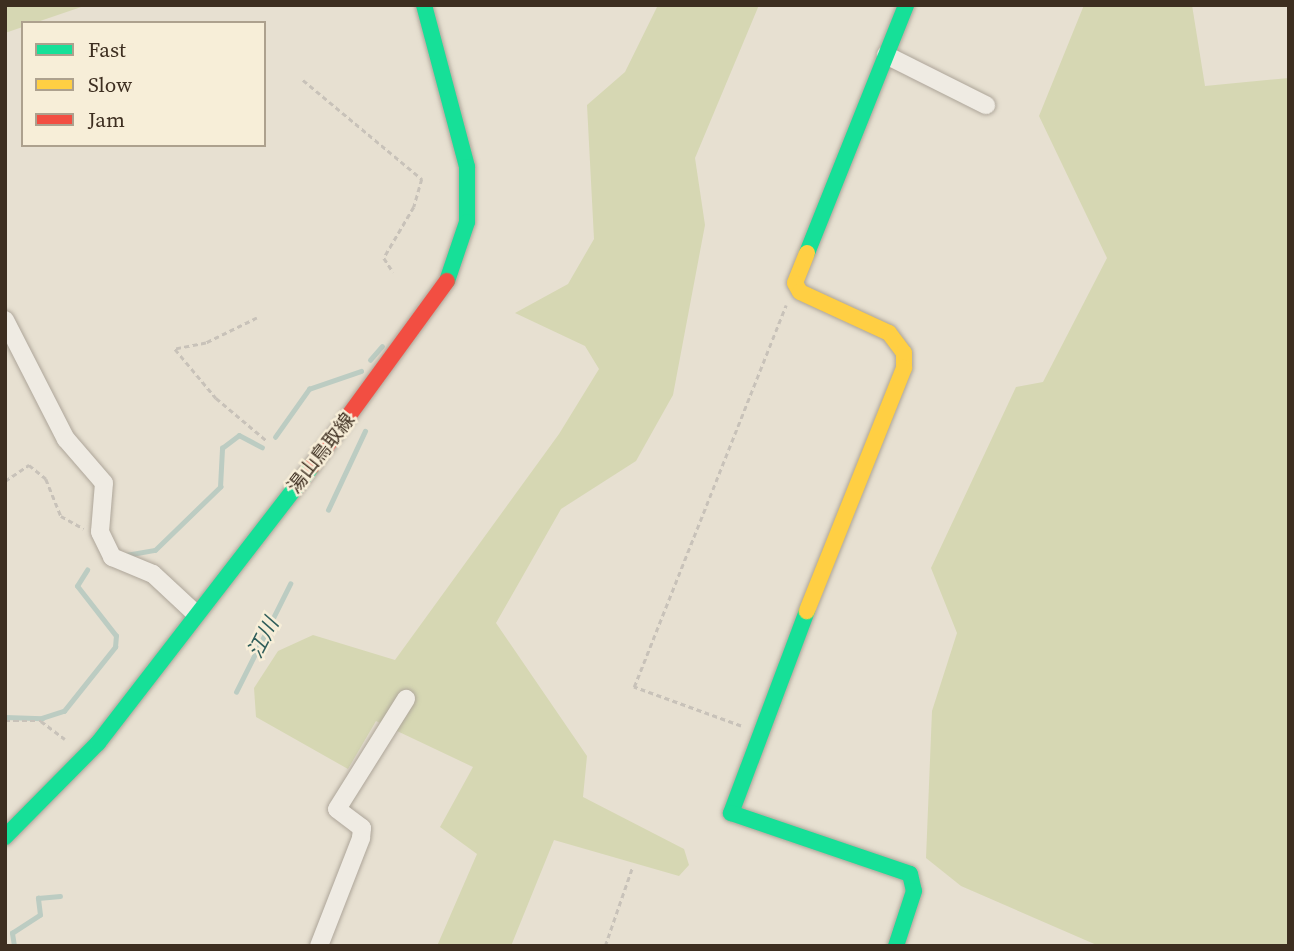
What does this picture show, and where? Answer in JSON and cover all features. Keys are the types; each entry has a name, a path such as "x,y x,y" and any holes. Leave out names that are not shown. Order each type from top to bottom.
{"street":[{"name":"湯山鳥取線","path":"5,837 83,760 404,347 458,258 468,213 467,167 424,5"},
{"path":"896,946 916,880 910,874 731,813 758,732 904,368 904,353 889,333 800,292 795,282 906,5"},
{"path":"886,55 986,105"},
{"path":"5,320 66,439 104,483 100,532 112,557 147,570 195,614"},
{"path":"319,946 361,838 362,828 338,808 406,699"}],"path":[{"path":"303,79 422,179 414,207 384,258 393,272"},
{"path":"758,732 634,687 795,282"},
{"path":"257,318 206,342 175,349 216,398 267,441"},
{"path":"5,481 29,465 46,479 61,516 93,535"},
{"path":"5,720 41,720 65,739"},
{"path":"605,946 632,868"}],"green space":[{"path":"5,5 87,5 40,21 21,21 21,28 5,33"},
{"path":"658,5 759,5 695,158 705,225 673,395 636,461 561,509 496,623 587,756 583,797 684,849 689,865 679,876 554,840 511,946 437,946 477,854 440,827 473,767 376,721 348,769 256,717 254,688 278,651 313,635 395,660 559,434 599,369 585,346 515,313 568,284 594,239 587,105 625,72"},
{"path":"1084,5 1192,5 1205,86 1289,78 1289,946 1099,946 961,886 926,858 932,711 957,633 931,568 1016,387 1043,382 1107,258 1039,116"}],"waterway":[{"path":"370,360 382,346"},
{"path":"275,437 309,389 361,371"},
{"name":"江川","path":"328,510 365,431"},
{"path":"126,555 155,550 220,487 222,448 239,435 262,447"},
{"path":"5,717 42,718 64,711 115,647 116,636 77,586 87,570"},
{"name":"江川","path":"236,692 290,584"},
{"name":"江川","path":"14,946 12,933 40,915 38,898 60,896"}],"traffic: fast":[{"path":"424,5 467,167 467,222 447,281"},
{"path":"807,253 906,5"},
{"path":"5,837 98,743 312,466"},
{"path":"807,611 731,813 910,874 914,891 896,946"}],"traffic: slow":[{"path":"807,253 795,283 800,292 889,333 904,353 904,368 807,611"}],"traffic: jam":[{"path":"312,466 447,281"}]}
